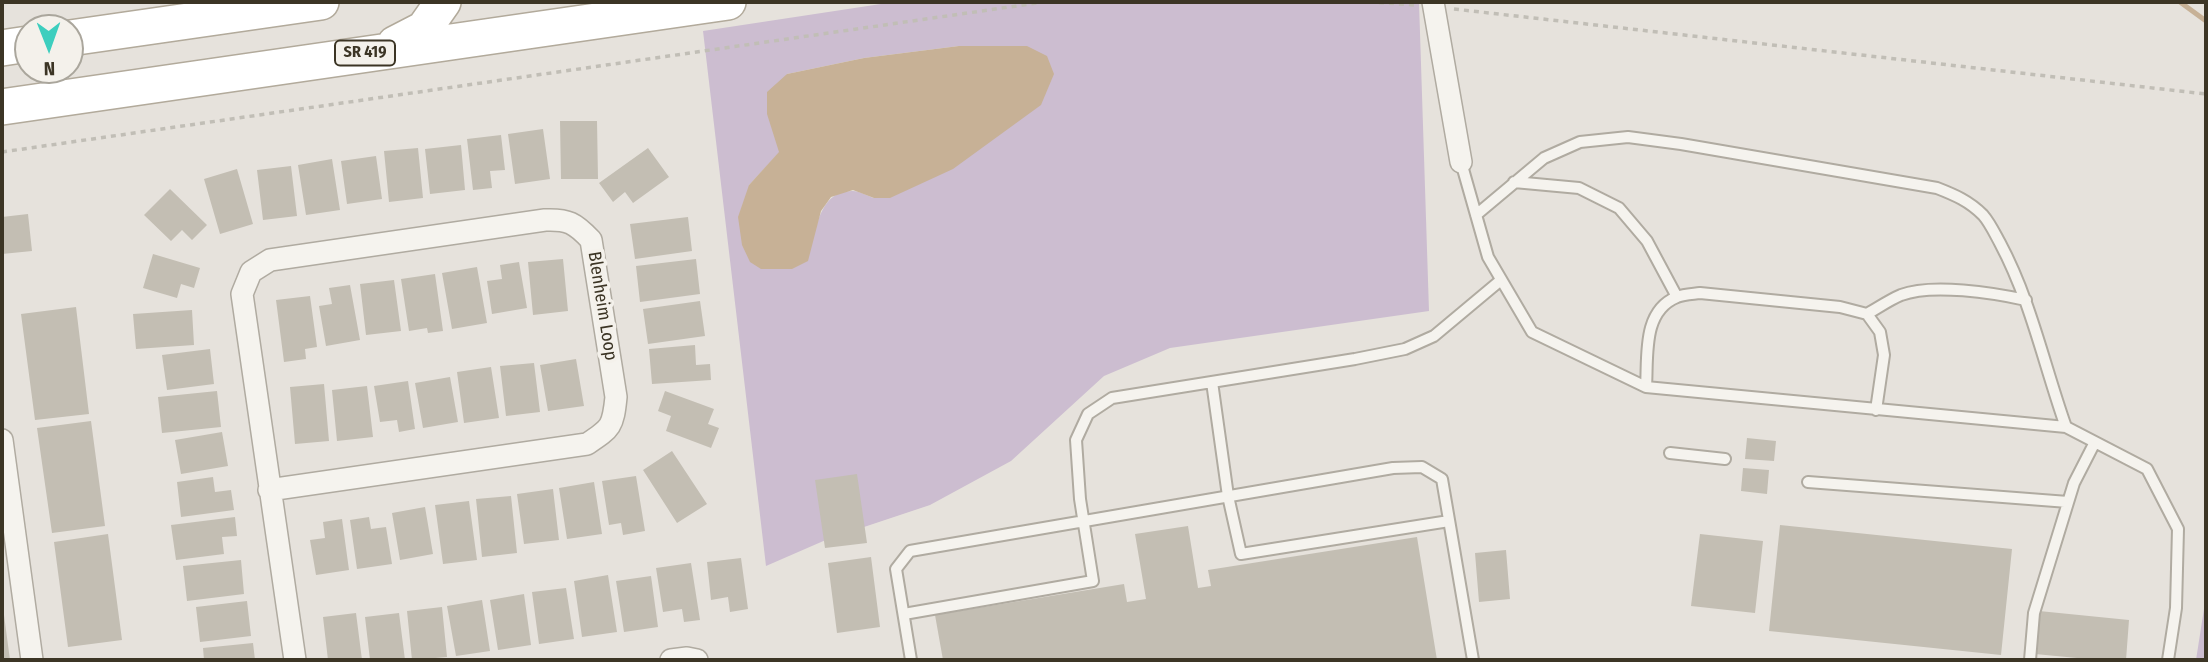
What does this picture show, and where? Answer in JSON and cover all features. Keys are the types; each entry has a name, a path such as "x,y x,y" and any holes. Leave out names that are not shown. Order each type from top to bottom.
{"main road":[{"path":"84,35 221,9 321,2"},
{"path":"382,51 424,29 443,2"},
{"name":"SR 419","path":"2,107 728,2"}],"street":[{"path":"1434,5 1461,162"},
{"name":"Blenheim Loop","path":"269,490 587,444 610,429 615,414 616,397 591,240 581,229 563,220 545,220 270,260 251,272 242,294 269,490 295,660"},
{"path":"2,440 5,493 32,660"},
{"path":"671,660 697,660"}],"lane":[{"path":"1476,215 1544,158 1580,142 1628,137 1937,188 1965,199 1986,218 2026,300 2066,428"},
{"path":"1461,162 1488,257 1532,332 1646,387 2066,428 2147,469 2178,528 2176,608 2168,660"},
{"path":"1514,182 1579,188 1619,208 1647,241 1678,297"},
{"path":"904,614 1093,581 1076,440 1088,414 1112,398 1405,349 1434,336 1501,280"},
{"path":"1867,314 1902,295 1933,290 2000,294 2026,300"},
{"path":"1646,387 1649,333 1657,310 1678,297 1700,293 1840,307 1867,314 1880,332 1884,355 1876,410"},
{"path":"1212,382 1228,496 1241,554 1449,521"},
{"path":"2030,660 2034,612 2074,483 2095,442"},
{"path":"1670,453 1726,459"},
{"path":"911,660 896,569 910,551 1393,468 1422,467 1442,479 1473,660"},
{"path":"1808,482 2068,502"}],"path":[{"path":"2,152 1044,2"},
{"path":"1368,2 1434,5 2206,94"}],"shaded area":[{"path":"894,2 1419,2 1429,311 1170,348 1104,376 1011,461 930,505 828,539 766,566 703,31","holes":["959,46 874,198 853,191 832,198 820,216 807,261 749,185 779,153 787,74 864,58"]},
{"path":"959,46 1027,46 1047,56 1054,74 1041,105 953,169 890,198 874,198 853,190 831,197 821,211 808,261 792,269 761,269 750,262 742,245 738,217 749,185 779,152 767,114 767,92 787,74 864,58"},
{"path":"2206,596 2206,660 2196,660"}],"building":[{"path":"560,121 597,121 598,179 561,179"},
{"path":"543,129 550,179 515,184 508,134"},
{"path":"501,135 505,170 490,171 492,188 473,190 467,139"},
{"path":"461,145 465,190 430,194 425,149"},
{"path":"418,148 423,198 389,202 384,151"},
{"path":"648,148 669,177 633,203 625,192 613,202 599,183"},
{"path":"376,156 382,199 347,204 341,161"},
{"path":"332,159 340,210 306,215 298,165"},
{"path":"291,166 297,216 263,220 257,170"},
{"path":"237,169 253,224 220,234 204,179"},
{"path":"170,189 207,225 192,240 182,230 171,241 144,215"},
{"path":"28,214 32,251 2,254 2,217"},
{"path":"688,217 692,251 635,259 630,224"},
{"path":"153,254 200,268 194,288 181,284 177,298 143,288"},
{"path":"563,259 568,311 533,315 528,262"},
{"path":"696,259 700,294 640,302 636,266"},
{"path":"519,262 527,308 492,314 487,281 502,279 500,265"},
{"path":"477,267 487,323 452,329 442,273"},
{"path":"435,274 443,331 428,333 427,328 409,331 401,279"},
{"path":"394,280 401,331 366,335 360,284"},
{"path":"350,285 360,340 326,346 319,306 332,304 329,288"},
{"path":"310,296 317,347 305,349 306,359 284,362 276,300"},
{"path":"700,301 705,336 648,344 643,309"},
{"path":"76,307 89,414 35,420 21,314"},
{"path":"192,310 194,345 136,349 133,314"},
{"path":"695,345 696,365 710,364 711,380 652,384 649,349"},
{"path":"210,349 214,384 167,390 162,355"},
{"path":"576,359 584,406 548,411 540,365"},
{"path":"534,363 540,412 506,416 500,366"},
{"path":"491,367 499,418 464,423 457,372"},
{"path":"450,377 458,422 423,428 415,383"},
{"path":"408,381 415,429 399,432 397,420 380,422 374,386"},
{"path":"324,384 329,441 295,444 290,387"},
{"path":"367,386 373,437 337,441 332,390"},
{"path":"217,391 221,427 162,433 158,397"},
{"path":"665,391 714,409 708,424 719,428 711,448 666,431 671,416 658,411"},
{"path":"91,421 105,526 52,533 37,428"},
{"path":"222,432 228,466 181,474 175,440"},
{"path":"1747,438 1776,441 1774,461 1745,459"},
{"path":"672,451 707,504 677,523 643,470"},
{"path":"1743,468 1769,470 1767,494 1741,491"},
{"path":"857,474 867,543 825,548 815,480"},
{"path":"636,476 645,531 623,535 621,523 609,525 602,481"},
{"path":"213,477 215,492 231,490 234,510 181,517 177,482"},
{"path":"594,482 602,534 567,539 559,488"},
{"path":"553,489 559,540 524,544 517,494"},
{"path":"511,496 517,553 482,557 476,499"},
{"path":"469,501 477,560 443,564 435,505"},
{"path":"425,507 433,554 400,560 392,513"},
{"path":"235,517 237,536 222,537 224,554 176,560 171,525"},
{"path":"369,517 371,529 386,527 392,564 357,569 350,520"},
{"path":"342,519 349,570 316,575 310,540 325,538 323,522"},
{"path":"1780,525 2012,549 2001,655 1769,631"},
{"path":"1188,526 1198,588 1211,586 1208,570 1417,537 1437,660 943,660 935,615 1124,584 1127,602 1146,599 1135,534"},
{"path":"108,534 122,640 68,647 54,542"},
{"path":"1700,534 1763,541 1755,613 1691,606"},
{"path":"1506,550 1510,599 1479,602 1475,553"},
{"path":"871,557 880,627 837,633 828,563"},
{"path":"741,558 748,609 730,612 728,597 711,600 707,562"},
{"path":"241,560 244,594 187,601 183,566"},
{"path":"691,563 700,620 684,622 682,609 663,612 656,568"},
{"path":"608,575 617,632 582,637 574,581"},
{"path":"651,576 658,627 624,632 616,581"},
{"path":"566,588 574,639 539,644 532,592"},
{"path":"524,594 531,645 498,650 490,600"},
{"path":"482,600 490,651 456,656 447,606"},
{"path":"247,601 251,636 200,642 196,607"},
{"path":"442,607 447,657 412,660 407,611"},
{"path":"2039,611 2129,620 2126,660 2035,654"},
{"path":"356,613 362,660 328,660 323,617"},
{"path":"399,613 405,660 370,660 365,617"},
{"path":"4,615 10,660 2,660"},
{"path":"253,643 255,660 204,660 203,648"}],"waterway":[{"path":"2180,2 2206,21"}]}
